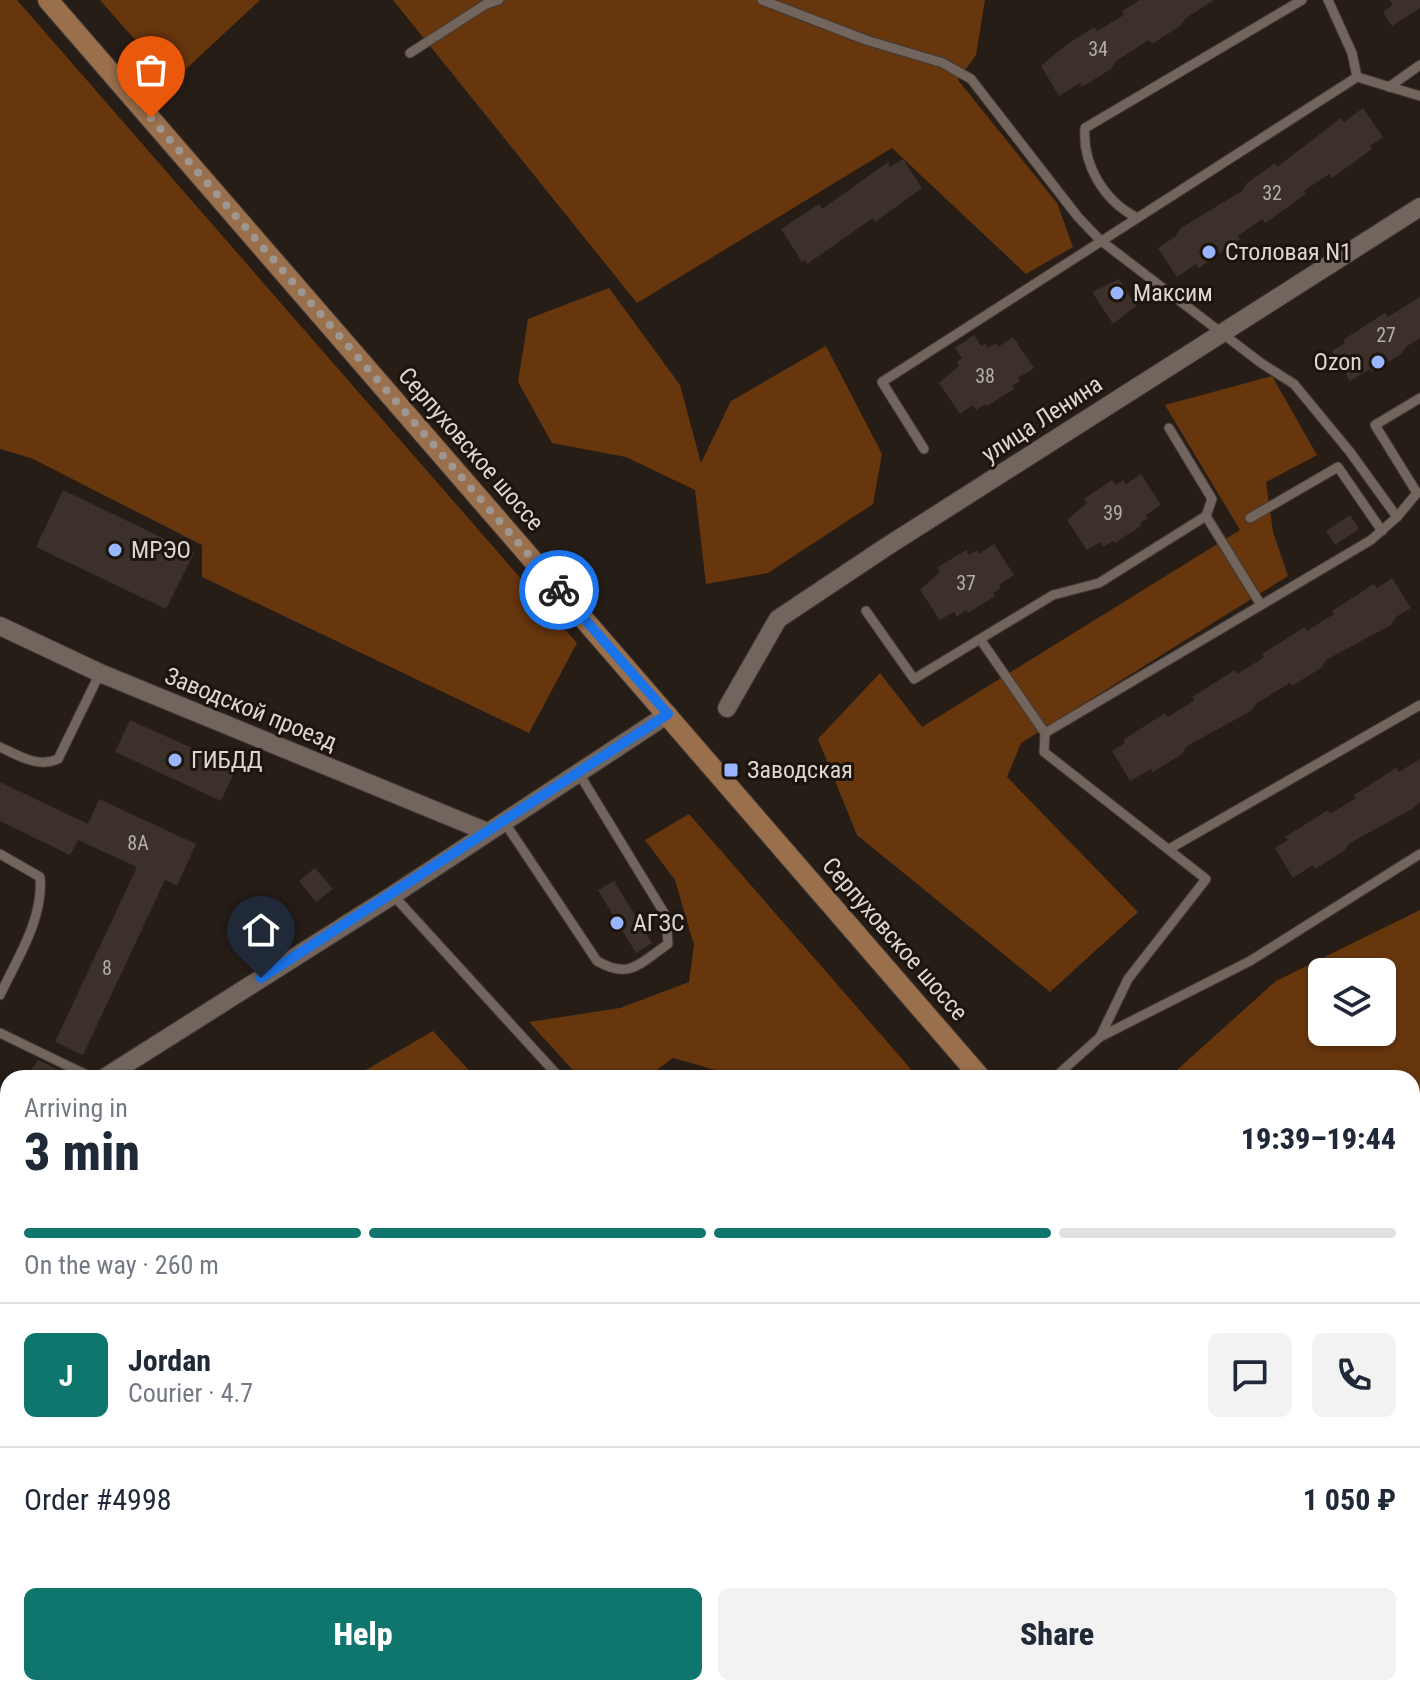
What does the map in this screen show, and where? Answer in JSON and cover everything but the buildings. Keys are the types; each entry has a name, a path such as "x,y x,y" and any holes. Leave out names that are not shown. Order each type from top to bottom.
{"main road":[{"name":"Серпуховское шоссе","path":"48,0 974,1070"}],"street":[{"name":"улица Ленина","path":"727,708 778,619 1420,207"},
{"name":"Заводской проезд","path":"0,626 100,673 485,831"},
{"path":"117,1070 393,895 485,831 668,714"}],"lane":[{"path":"410,53 486,4 499,0"},
{"path":"762,0 866,40 943,63 971,79 1078,217 1100,240 1261,363 1294,384 1350,452 1397,517"},
{"path":"1136,217 1115,207 1098,179 1083,150 1085,128 1302,0"},
{"path":"1328,0 1352,53 1357,77"},
{"path":"1389,87 1420,65"},
{"path":"924,449 882,382 1357,77 1420,96"},
{"path":"1045,733 1382,531 1418,492 1375,425 1420,398"},
{"path":"866,611 914,679 1053,595 1099,583 1206,516 1212,499 1169,428"},
{"path":"1250,518 1338,467 1382,531"},
{"path":"1206,516 1261,605"},
{"path":"980,639 1045,733 1044,752 1206,879 1128,979 1100,1037"},
{"path":"0,747 37,763 58,759 100,673"},
{"path":"1169,849 1420,705"},
{"path":"503,820 597,961 614,971 628,971 668,944 666,916 578,772"},
{"path":"0,854 31,869 40,877 41,888 33,923 0,995"},
{"path":"1063,1070 1100,1037 1250,961 1420,854"},
{"path":"393,895 553,1070"},
{"path":"0,1033 76,1070"}],"shaded area":[{"path":"0,0 17,0 577,643 529,733 202,577 202,545 31,458 0,449"},
{"path":"100,0 260,0 172,82"},
{"path":"393,0 985,0 976,55 958,80 1057,203 1073,247 1026,274 892,148 637,303"},
{"path":"609,288 680,385 701,463 731,401 826,346 882,454 873,504 768,573 706,584 695,490 626,457 552,443 518,382 528,319"},
{"path":"1272,376 1317,455 1266,482 1273,532 1288,576 1021,743 1007,777 1138,912 1050,992 857,835 818,739 880,673 922,727 1240,530 1165,405"},
{"path":"689,814 912,1070 716,1070 673,1058 657,1070 573,1070 529,1022 620,1008 689,982 694,945 675,880 645,840"},
{"path":"1420,910 1420,1070 1177,1070 1276,981 1308,965 1308,1046 1396,1046 1396,958 1323,958"},
{"path":"433,1031 469,1070 366,1070"}],"way so far":[{"path":"151,118 559,590"}],"place":[{"name":"Столовая N1","path":"1209,252"},
{"name":"Максим","path":"1117,293"},
{"name":"Ozon","path":"1378,362"},
{"name":"МРЭО","path":"115,550"},
{"name":"ГИБДД","path":"175,760"},
{"name":"Заводская","path":"731,770"},
{"name":"АГЗС","path":"617,923"}],"route":[{"path":"261,978 668,714 559,590"}]}
